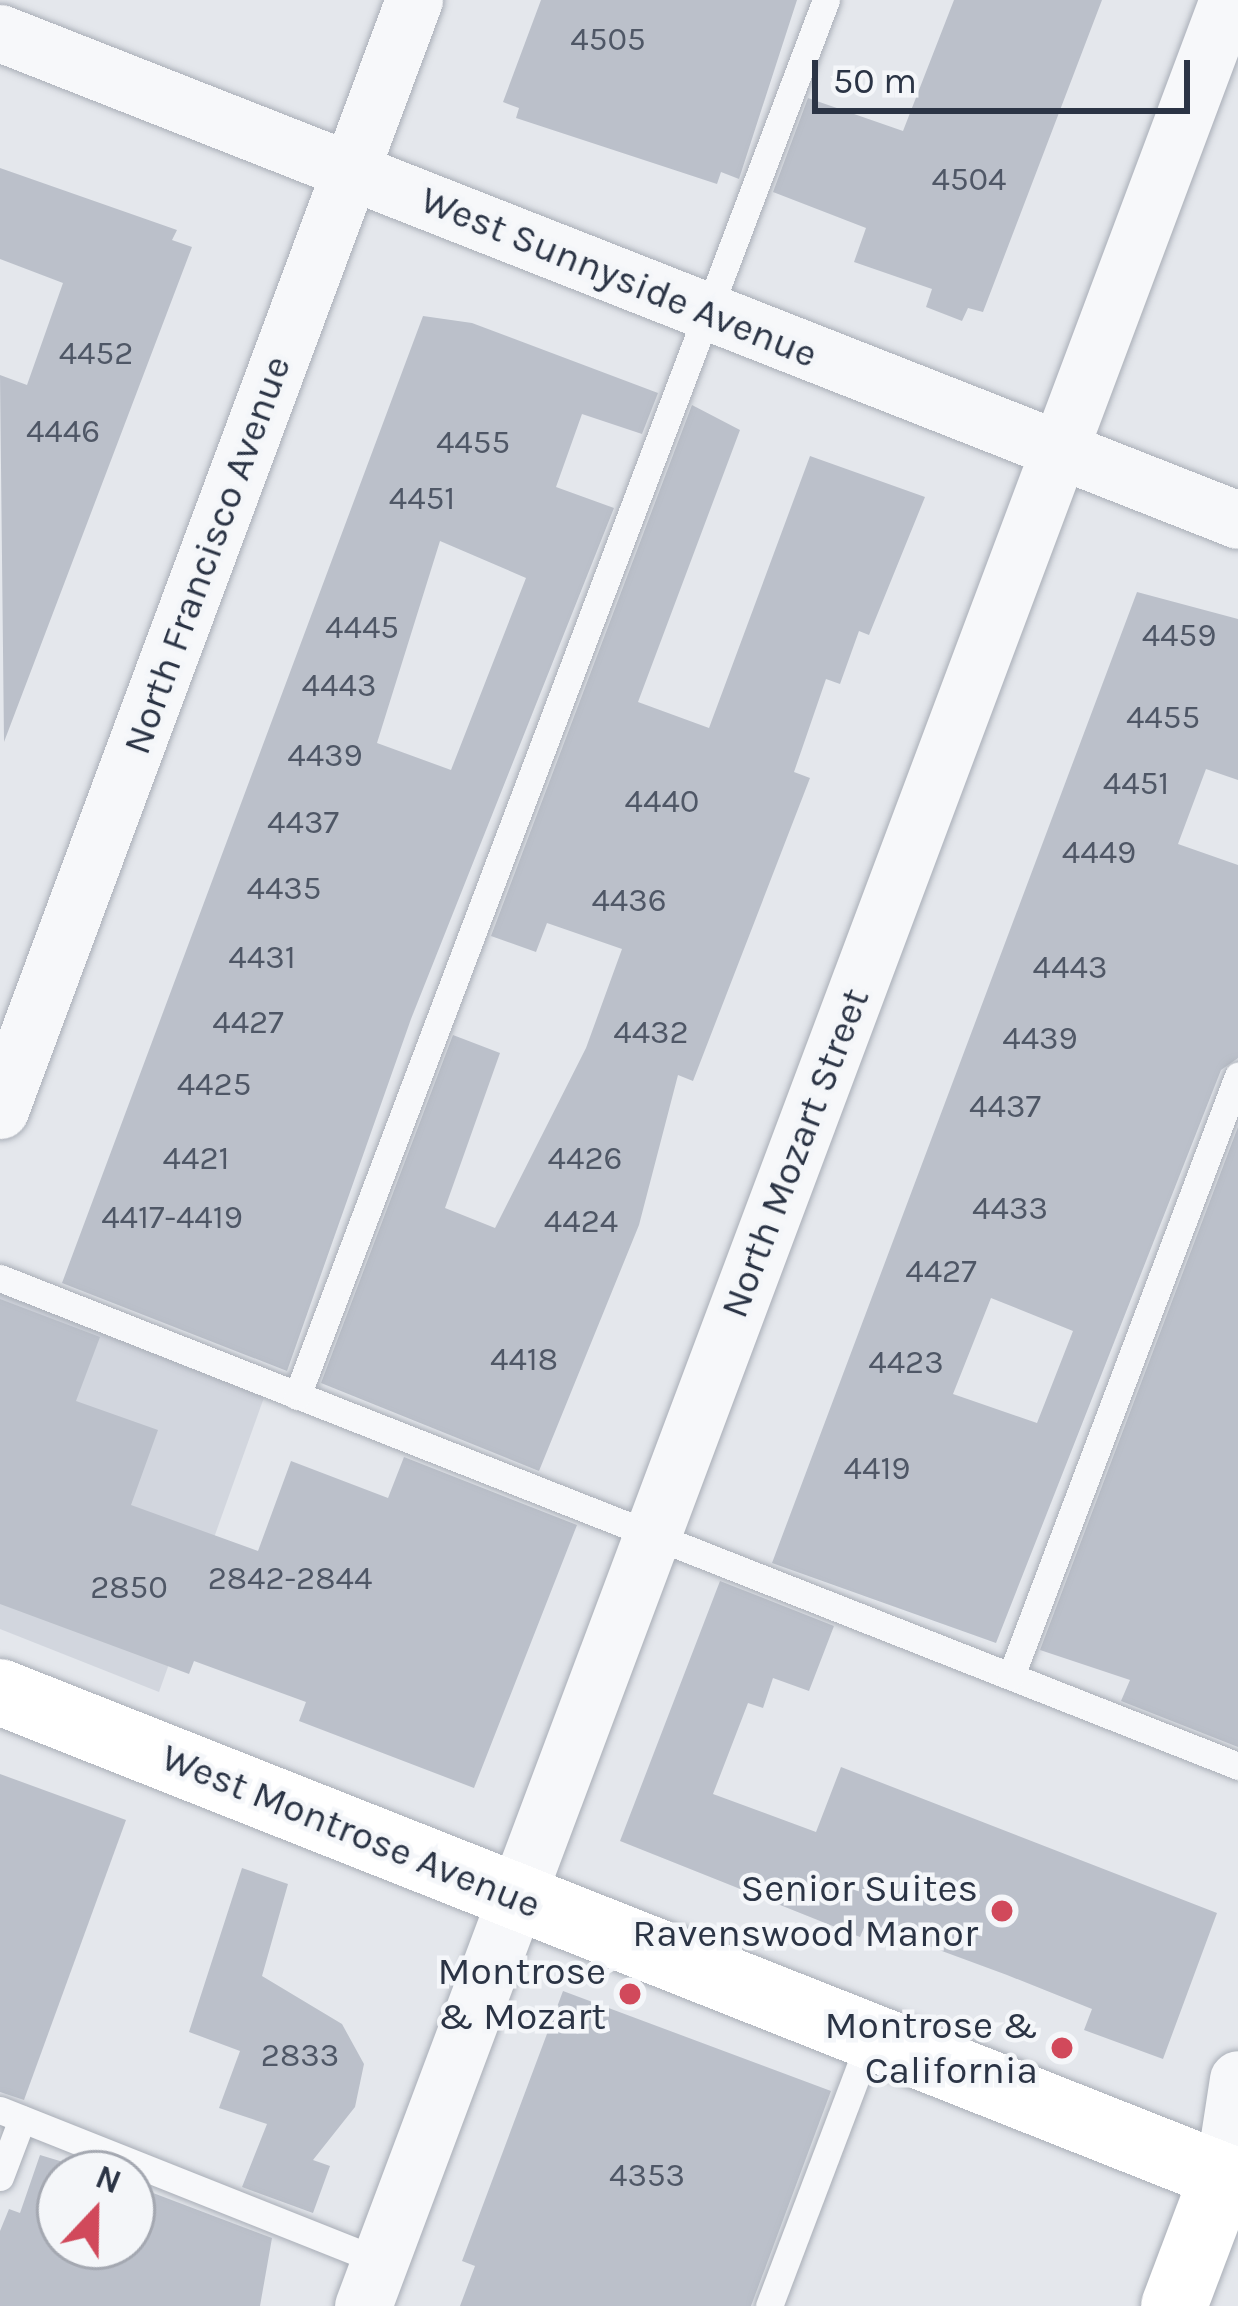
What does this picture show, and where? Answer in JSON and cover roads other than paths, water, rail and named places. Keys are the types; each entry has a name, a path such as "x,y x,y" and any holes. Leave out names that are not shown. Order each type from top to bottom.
{"main road":[{"name":"West Montrose Avenue","path":"0,1692 1230,2179"},
{"path":"1174,2306 1230,2179"}],"street":[{"name":"North Francisco Avenue","path":"0,1110 414,0"},
{"name":"North Mozart Street","path":"372,2284 1228,0"},
{"name":"West Sunnyside Avenue","path":"0,32 1238,520"},
{"path":"1230,2179 1238,2079"}],"lane":[{"path":"0,32 12,0"},
{"path":"296,1396 826,0"},
{"path":"1011,1676 1238,1076"},
{"path":"0,1279 1238,1766"},
{"path":"769,2306 871,2037"},
{"path":"0,2176 11,2115 372,2284"}],"place":[{"name":"Senior Suites Ravenswood Manor","path":"1002,1911"},
{"name":"Montrose & Mozart","path":"630,1994"},
{"name":"Montrose & California","path":"1062,2048"}]}
